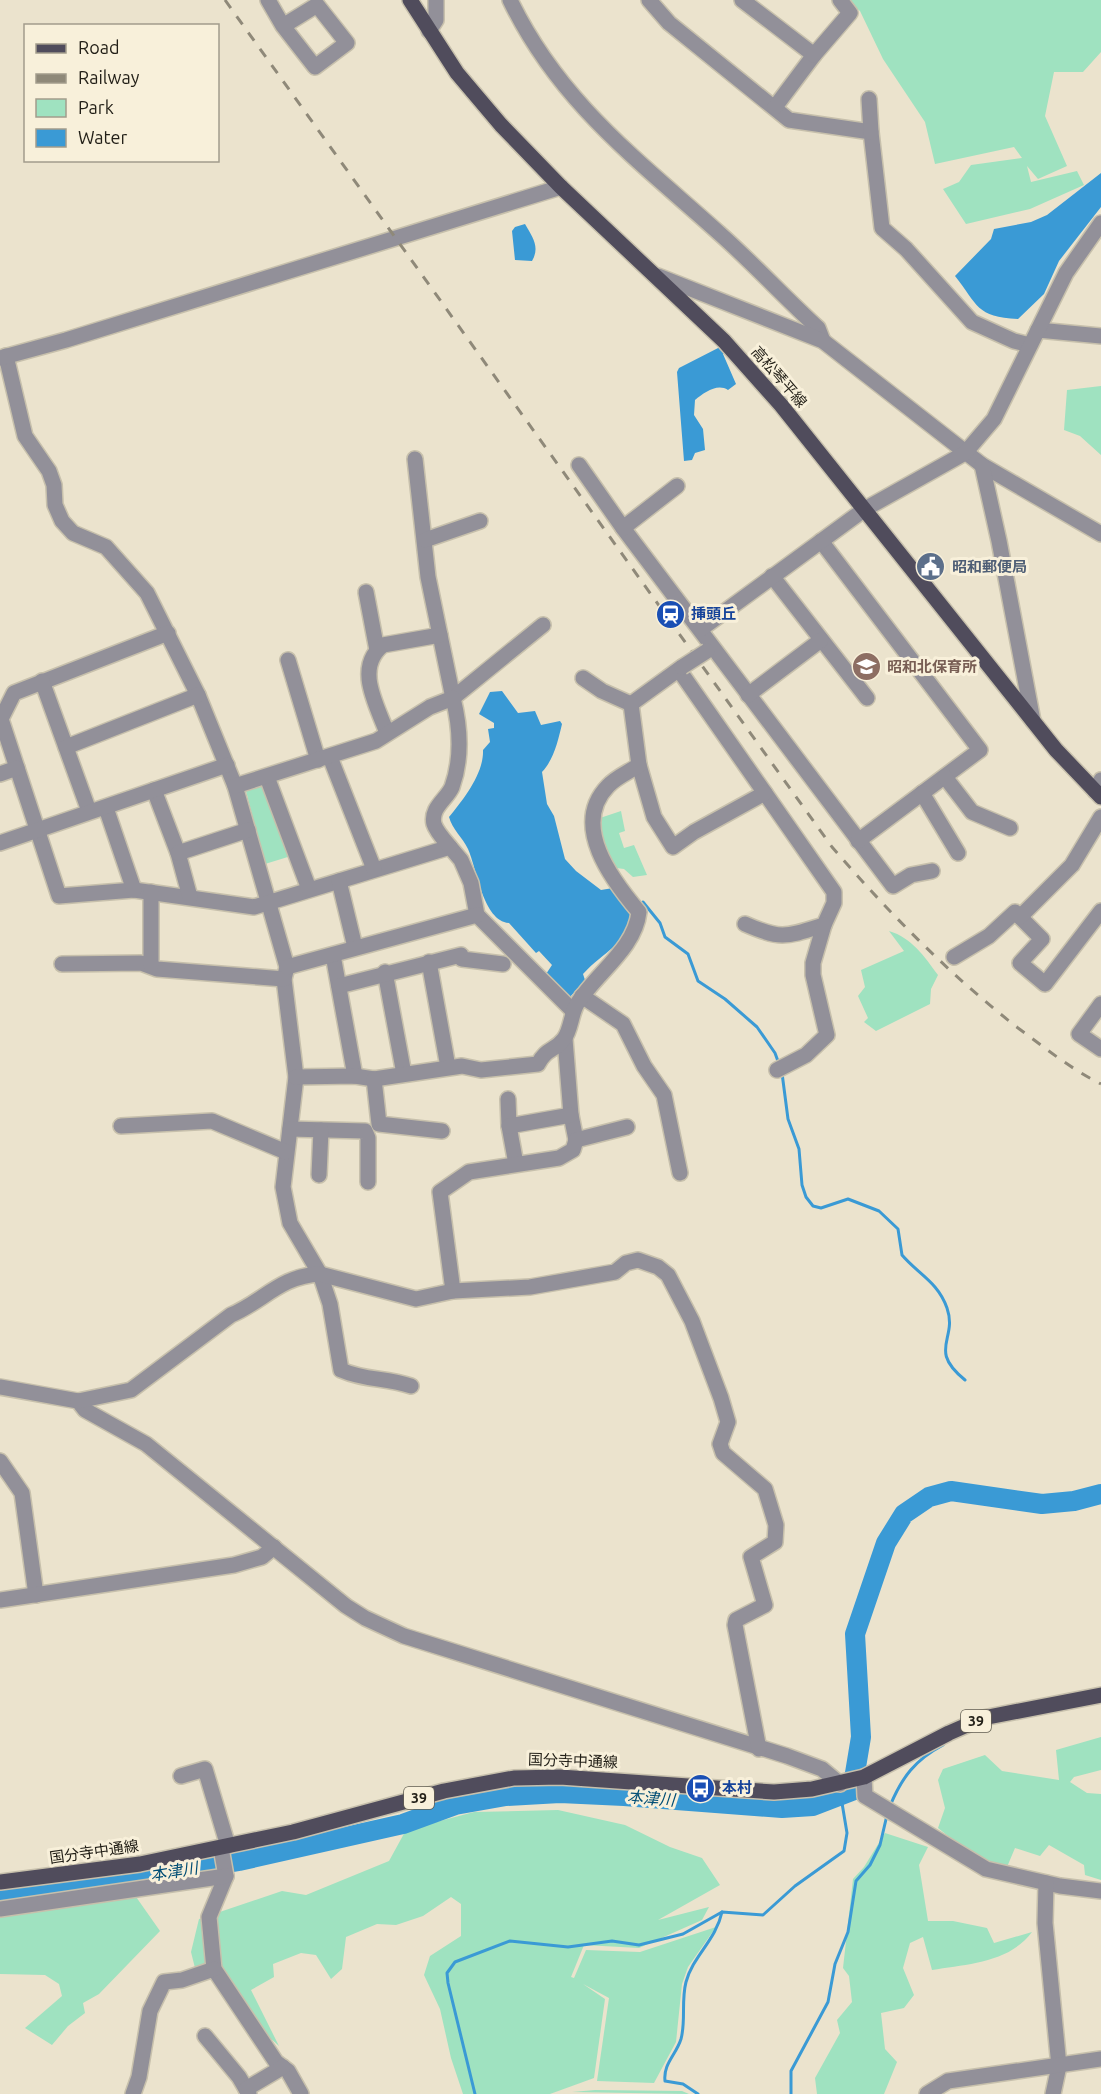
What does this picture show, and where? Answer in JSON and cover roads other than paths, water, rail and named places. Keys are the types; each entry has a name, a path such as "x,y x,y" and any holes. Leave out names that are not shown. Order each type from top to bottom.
{"main road":[{"name":"高松琴平線","path":"410,0 429,31 480,102 561,187 658,276 724,341 781,405 1032,720 1099,789"},
{"name":"国分寺中通線","path":"0,1882 140,1864 224,1850 444,1791 514,1778 560,1777 774,1792 842,1784 863,1777 983,1718 1101,1695"}],"street":[{"path":"268,0 283,26"},
{"path":"429,31 436,20 436,0"},
{"path":"510,0 528,36 569,94 607,134 720,233 818,328 823,341"},
{"path":"649,0 669,23 789,120 871,132"},
{"path":"742,0 814,55"},
{"path":"775,107 814,55 850,14 840,0"},
{"path":"868,99 882,228 914,257 972,322 1014,341 1030,345"},
{"path":"411,1386 380,1378 362,1379 341,1371 330,1304 320,1274 290,1223 283,1188 296,1077 286,973 235,786 198,695 147,594 106,546 73,534 62,521 55,505 54,485 49,471 26,436 3,357 78,337 561,187"},
{"path":"701,629 865,509 965,453 994,419 1066,273 1101,223"},
{"path":"658,276 823,341 982,465 1101,534"},
{"path":"1038,330 1101,336"},
{"path":"415,459 428,577 459,719 458,768 451,789 434,813 434,825 461,860 471,883 477,915 573,1011"},
{"path":"579,465 623,528 701,629 710,649 748,695 893,886 911,875 932,871"},
{"path":"982,465 999,541 1032,720"},
{"path":"623,528 677,486"},
{"path":"425,540 480,521"},
{"path":"821,541 980,750 858,841"},
{"path":"772,576 867,698"},
{"path":"366,592 377,650"},
{"path":"235,786 376,741 430,707 453,698 543,625"},
{"path":"168,633 14,693 1,719 59,896 134,890 254,907 450,847"},
{"path":"387,733 367,675 377,650 383,645 440,635"},
{"path":"748,695 821,640"},
{"path":"631,704 710,649"},
{"path":"288,660 324,758 374,870"},
{"path":"680,669 834,892 834,903 824,925 813,963 813,975 827,1035 806,1055 779,1069"},
{"path":"583,678 602,691 631,704"},
{"path":"42,681 89,811"},
{"path":"66,747 198,695"},
{"path":"631,704 639,765 654,817 673,847 694,831 765,793"},
{"path":"0,843 227,765"},
{"path":"453,1291 441,1192 469,1172 559,1158 573,1150 576,1140 571,1114 565,1038 573,1011 582,996 638,926 639,912 608,874 600,856 594,827 598,798 609,784 639,765"},
{"path":"0,774 16,768"},
{"path":"267,777 309,889"},
{"path":"945,777 972,812 1010,828"},
{"path":"154,790 178,853 190,897"},
{"path":"922,793 958,853"},
{"path":"105,808 134,890"},
{"path":"1020,917 1072,865 1101,817"},
{"path":"178,853 248,830"},
{"path":"339,881 355,947"},
{"path":"151,892 151,965"},
{"path":"954,957 989,936 1015,912 1042,939 1020,963 1045,984 1101,911"},
{"path":"62,964 151,965 157,969 286,973 355,947 477,915"},
{"path":"745,924 772,936 795,934 824,925"},
{"path":"333,955 355,1076"},
{"path":"339,986 385,972 461,955 462,959 503,964"},
{"path":"429,962 448,1067"},
{"path":"385,972 404,1074"},
{"path":"582,996 623,1024 644,1066 664,1095 680,1173"},
{"path":"1101,1004 1079,1034 1101,1049"},
{"path":"296,1077 355,1076 374,1079 448,1067 462,1066 481,1070 538,1065 543,1053 565,1038"},
{"path":"374,1079 379,1124 442,1131"},
{"path":"508,1100 509,1126 516,1164"},
{"path":"509,1126 571,1114"},
{"path":"121,1126 212,1121 286,1152"},
{"path":"576,1140 627,1127"},
{"path":"290,1129 365,1131 368,1138 368,1182"},
{"path":"319,1175 321,1130"},
{"path":"0,1387 78,1401 131,1389 199,1337 269,1290 306,1275 320,1274 416,1299 453,1291 530,1287 615,1272 626,1263 638,1260 658,1266 668,1275 693,1321 721,1398 728,1422 720,1444 723,1453 765,1489 776,1525 775,1542 751,1557 765,1605 736,1620 735,1625 759,1749"},
{"path":"78,1401 85,1410 146,1444 365,1618 404,1636 822,1769 842,1784"},
{"path":"0,1461 22,1493 36,1595"},
{"path":"0,1600 234,1565 262,1557 274,1547"},
{"path":"181,1776 205,1769 224,1850 226,1873 209,1917 214,1969 276,2062 288,2071 300,2094"},
{"path":"863,1777 865,1796 986,1869 1046,1883 1101,1891"},
{"path":"0,1910 141,1890 226,1873"},
{"path":"1046,1883 1045,1923 1059,2066 1053,2094"},
{"path":"133,2094 139,2078 150,2011 164,1982 182,1980 214,1969"},
{"path":"205,2036 239,2077 247,2091 283,2067"},
{"path":"927,2094 948,2081 1101,2059"}],"water":[{"path":"1101,173 1101,207 1059,261 1044,294 1018,319 994,316 979,308 955,276 991,239 994,229 1031,222 1047,215"},
{"path":"525,224 535,247 532,261 515,260 512,231 515,227"},
{"path":"722,346 727,351 723,354 736,384 728,390 719,388 711,390 695,400 694,415 703,429 705,450 695,453 692,460 684,461 677,372 679,368"},
{"path":"502,691 518,713 535,711 541,725 560,721 562,724 553,756 542,772 547,804 554,816 565,859 576,871 601,890 613,888 634,911 626,932 614,947 583,974 585,980 570,997 546,974 552,965 539,951 536,953 509,923 500,920 493,913 482,893 468,849 449,817 477,777 483,750 490,742 488,729 494,728 494,723 479,714 490,692"}],"waterway":[{"path":"643,902 660,923 665,937 688,954 698,981 725,999 757,1027 775,1053 779,1064"},
{"path":"782,1073 788,1119 799,1149 802,1185 806,1197 813,1206 821,1208 848,1199 879,1211 898,1229 902,1255 933,1285 947,1308 949,1328 946,1352 954,1369 965,1380"},
{"name":"本津川","path":"0,1899 126,1881 239,1861 403,1824 455,1805 506,1796 560,1793 782,1808 813,1806 852,1791 861,1737 855,1634 886,1543 904,1514 929,1497 951,1491 1042,1504 1074,1501 1101,1494"},
{"path":"890,1806 899,1786 917,1763 943,1745"},
{"path":"475,2094 448,1983 447,1973 455,1962 510,1941 568,1947 612,1941 639,1945 683,1934 722,1912 763,1915 795,1886 844,1851 847,1833 841,1797"},
{"path":"791,2094 791,2071 828,2002 835,1964 848,1932 856,1881 870,1865 880,1845 887,1815"},
{"path":"698,2094 683,2084 665,2081 665,2075 681,2039 684,1996 689,1973 715,1931 722,1912"}],"railway":[{"path":"225,0 832,847 875,896 968,986 1048,1051 1101,1084"}],"place":[{"name":"昭和郵便局","path":"931,567"},
{"name":"挿頭丘","path":"670,614"},
{"name":"昭和北保育所","path":"866,667"},
{"name":"本村","path":"701,1788"}]}
